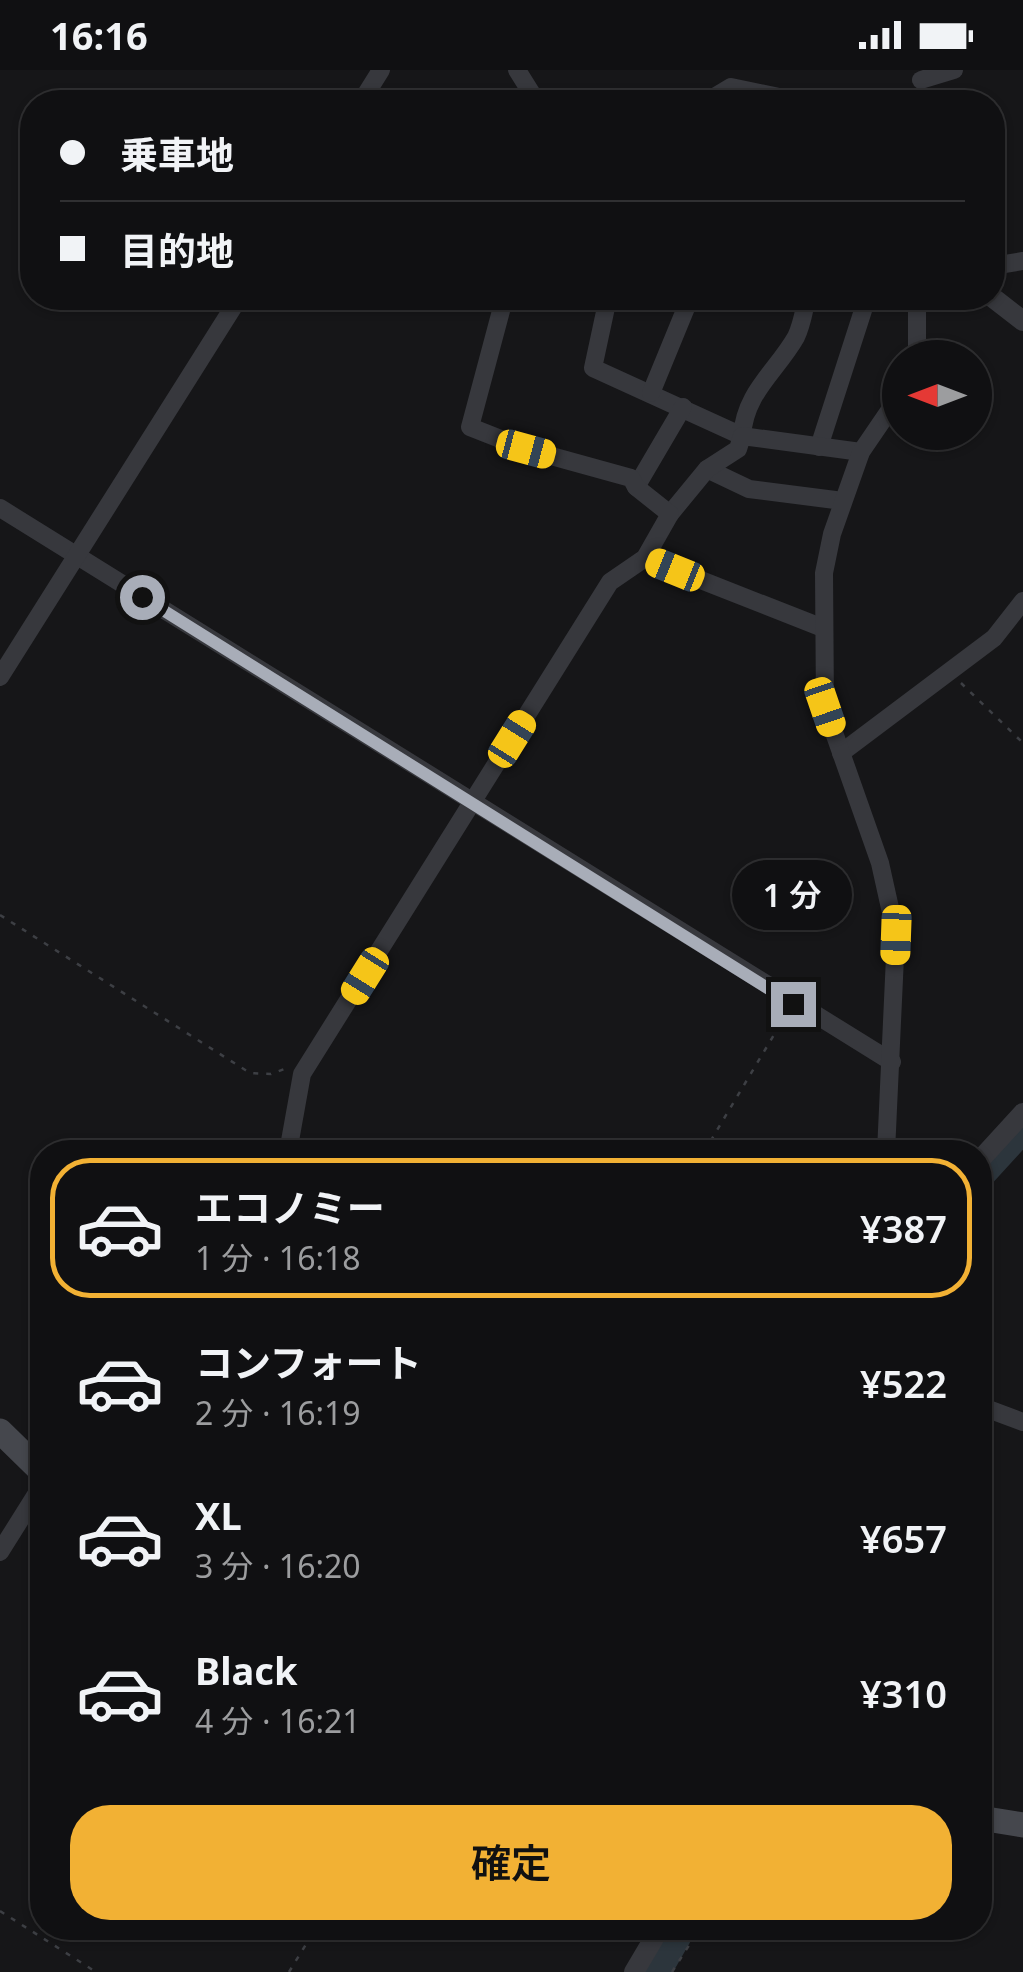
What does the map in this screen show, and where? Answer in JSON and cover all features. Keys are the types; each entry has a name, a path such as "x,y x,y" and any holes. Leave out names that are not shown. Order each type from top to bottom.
{"main road":[{"path":"0,1431 30,1460"},
{"path":"992,1820 1023,1825"}],"street":[{"path":"921,75 954,70"},
{"path":"0,677 232,310"},
{"path":"501,310 470,427 526,449 632,478 636,487 670,514"},
{"path":"605,310 593,368 742,436 861,452"},
{"path":"650,393 685,310"},
{"path":"290,1140 302,1074 610,582 645,558 670,514 707,469 738,449 744,415 758,385 798,333 805,310"},
{"path":"820,447 863,310"},
{"path":"917,310 917,340"},
{"path":"636,487 682,407"},
{"path":"882,421 861,452 832,534 824,573 824,628 825,707 880,863 896,935 887,1140"},
{"path":"707,469 749,489 844,501"},
{"path":"0,508 892,1062"},
{"path":"645,558 824,628"},
{"path":"841,752 994,638 1023,601"},
{"path":"992,1147 1023,1113"},
{"path":"992,1410 1023,1422"},
{"path":"0,1552 30,1504"},
{"path":"634,1972 653,1940"}],"path":[{"path":"949,672 1023,743"},
{"path":"0,916 250,1073 270,1074 312,1059"},
{"path":"711,1140 793,1004"},
{"path":"0,1912 30,1931"},
{"path":"45,1940 96,1972"},
{"path":"289,1972 309,1940"},
{"path":"672,1972 692,1940"}],"waterway":[{"path":"992,1163 1023,1129"},
{"path":"657,1972 675,1940"}],"route":[{"path":"142,597 793,1004"}]}
